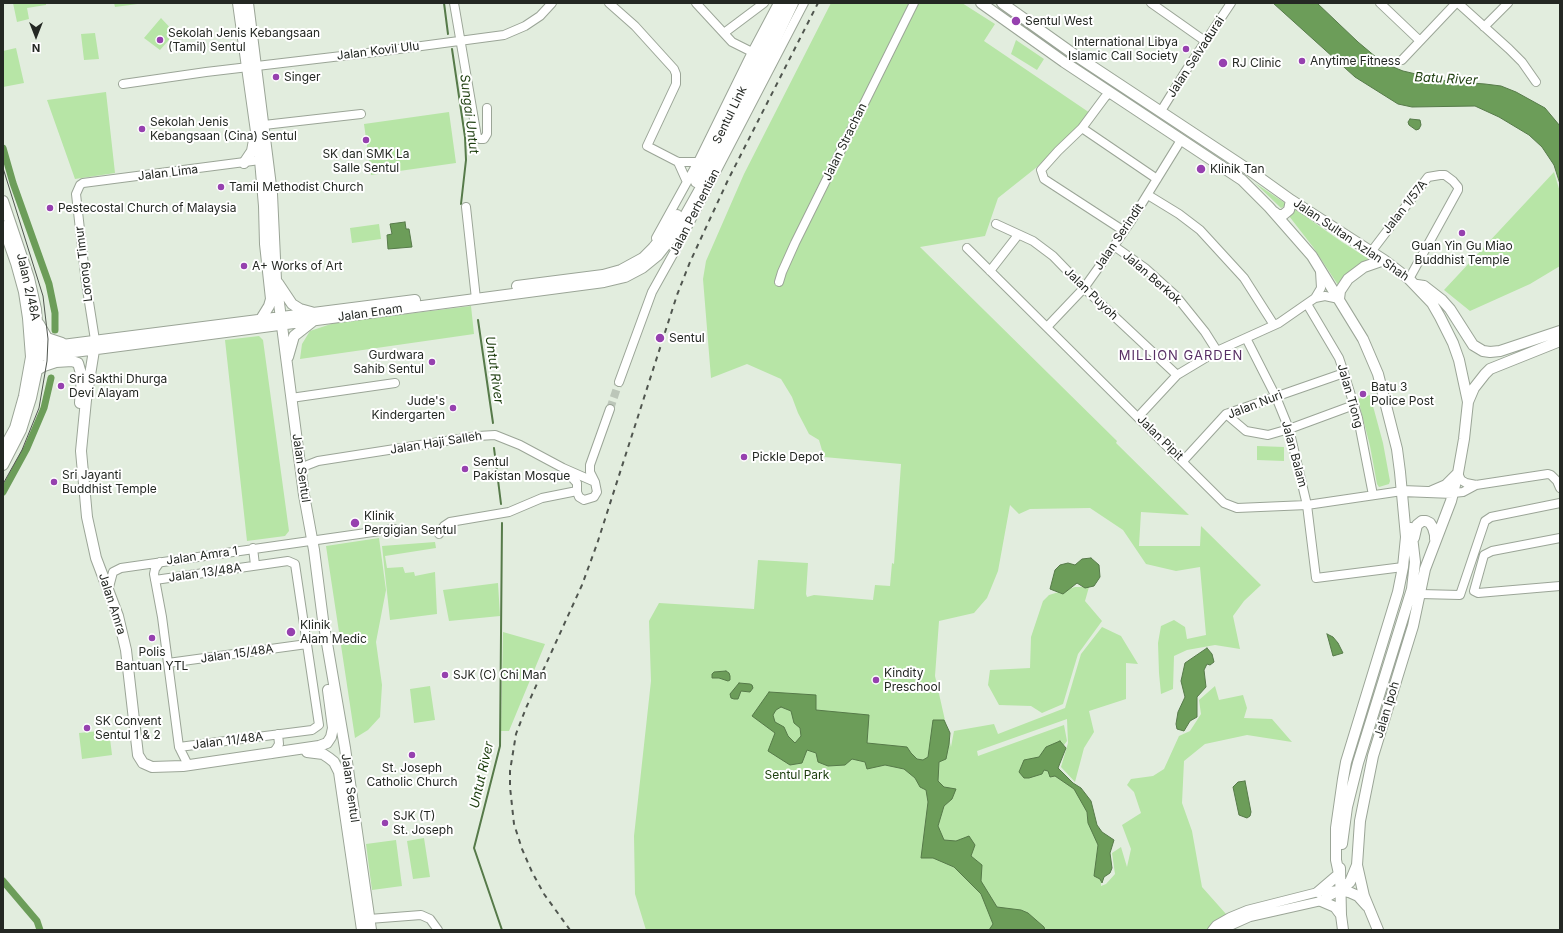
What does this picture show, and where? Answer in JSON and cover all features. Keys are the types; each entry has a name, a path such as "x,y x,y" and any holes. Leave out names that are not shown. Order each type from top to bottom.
{"main road":[{"name":"Jalan Sentul","path":"238,3 252,66"},
{"name":"Jalan Sentul","path":"248,3 252,66 260,128 272,194 276,280 298,454 313,540 323,620 349,777 371,930"},
{"name":"Sentul Link","path":"673,229 785,3"},
{"name":"Sentul Link","path":"688,218 793,3"},
{"name":"Jalan Sultan Azlan Shah","path":"981,3 1110,93 1234,174 1256,193 1312,256 1340,299 1363,339 1378,374 1394,437 1402,491"},
{"name":"Jalan Sultan Azlan Shah","path":"1002,3 1076,55 1252,172 1291,200 1384,260 1412,281 1432,304 1453,343 1459,360 1468,402 1464,439 1453,493"},
{"path":"1161,111 1160,114 1165,124 1215,157 1234,174"},
{"name":"Jalan Sentul","path":"260,128 260,160 264,206 265,244 271,299 269,306 261,319"},
{"path":"244,163 252,152 260,128"},
{"path":"1274,212 1283,214 1289,210 1291,200"},
{"name":"Jalan 2/48A","path":"3,201 29,278 37,321 35,352 24,396 15,428 3,450"},
{"name":"Jalan Enam","path":"35,352 476,295 603,275 621,270 643,258 673,229 688,218"},
{"name":"Jalan 2/48A","path":"3,226 24,292 37,370 32,398 26,416 3,465"},
{"name":"Jalan Enam","path":"476,295 604,282 625,277 642,268 658,254 673,229"},
{"path":"1340,299 1340,291 1348,279 1364,267 1384,260"},
{"path":"276,280 292,304 314,316 294,336 286,361"},
{"path":"1412,281 1424,286 1442,300 1450,309 1473,345 1483,351 1500,351 1560,330"},
{"name":"Jalan Enam","path":"35,352 68,344 95,345 261,319 281,321"},
{"path":"37,321 47,338 55,342 68,344"},
{"path":"1468,402 1474,388 1484,374 1490,369 1560,342"},
{"name":"Jalan Amra","path":"95,345 86,400 81,451 90,534 96,558 118,616 126,650 138,755 143,763 152,767 162,768 286,752"},
{"path":"37,370 49,364 67,361 78,363 82,377 78,432 81,451"},
{"path":"1428,492 1440,489 1458,473"},
{"path":"1341,914 1334,906 1320,896 1339,874 1336,860 1338,809 1346,762 1398,592 1403,567 1406,537 1402,491 1453,493"},
{"name":"Jalan Ipoh","path":"1343,930 1339,874 1343,832 1353,781 1412,589 1415,562 1410,524 1402,491"},
{"name":"Jalan Ipoh","path":"1378,930 1364,896 1357,865 1357,840 1367,780 1380,732 1413,626 1425,568 1453,493"},
{"path":"1413,544 1415,529 1422,521 1430,523 1433,528 1436,535 1434,542"},
{"path":"286,752 319,746 327,743 331,737 333,728 328,686 332,675"},
{"name":"Jalan Sentul","path":"286,752 323,754 338,767 362,930"},
{"path":"1340,890 1350,882 1357,865"},
{"path":"1340,890 1358,896 1371,911"}],"street":[{"path":"454,3 477,137 480,139 484,139 487,134 487,108"},
{"name":"Jalan Kovil Ulu","path":"123,84 252,66 504,35 525,26 540,16 552,3"},
{"path":"609,3 634,26 674,69 676,74 676,84 647,146 678,162 698,162"},
{"path":"696,3 732,42 752,52"},
{"path":"724,34 764,3"},
{"name":"Jalan Perhentian","path":"653,248 653,244 698,162 752,52 778,3"},
{"name":"Jalan Perhentian","path":"619,382 652,292 688,218 804,3"},
{"name":"Jalan Strachan","path":"779,282 795,243 914,3"},
{"path":"1151,3 1205,42"},
{"name":"Jalan Selvadurai","path":"1161,111 1231,3"},
{"path":"1380,3 1420,41"},
{"path":"1402,60 1457,3 1509,49 1522,62 1536,82"},
{"path":"1484,27 1508,3"},
{"path":"1110,93 1103,99 1082,128 1058,151 1042,170 1044,179 1124,231"},
{"path":"260,128 361,114"},
{"path":"1082,128 1157,179"},
{"name":"Jalan Serindit","path":"1047,327 1084,288 1148,195 1181,140"},
{"name":"Jalan Lima","path":"78,188 83,183 260,160"},
{"path":"678,162 687,182"},
{"name":"Jalan 1/57A","path":"1371,252 1428,177 1440,174 1453,181 1458,187 1458,190 1412,281"},
{"name":"Lorong Timur","path":"78,188 76,194 95,345"},
{"path":"1148,195 1180,214 1200,230 1244,278 1274,325"},
{"path":"466,207 476,295"},
{"name":"Jalan Puyoh","path":"996,224 1033,241 1050,254 1177,375"},
{"path":"990,271 1018,234"},
{"name":"Jalan Berkok","path":"1114,246 1144,268 1176,296 1205,332 1217,351"},
{"name":"Jalan Pipit","path":"967,248 1224,503 1237,508 1307,505 1402,491"},
{"path":"1138,417 1177,375 1217,351 1274,325 1315,298 1320,291 1322,284 1318,265"},
{"path":"1315,298 1325,296 1340,299"},
{"name":"Jalan Tiong","path":"1307,304 1339,358 1354,405 1373,495"},
{"name":"Jalan Balam","path":"1246,338 1276,397 1289,429 1307,505 1316,578 1403,567"},
{"name":"Jalan Nuri","path":"1183,461 1226,414 1344,373"},
{"path":"291,398 395,383"},
{"path":"1226,414 1246,431 1268,435 1289,429 1354,405"},
{"path":"439,534 444,526 450,522 509,512 542,498 577,493 578,497 584,500 594,497 597,492 595,482 590,472 590,465 610,408"},
{"name":"Jalan Haji Salleh","path":"301,475 306,466 325,460 488,435 503,438 520,445 563,468 595,482"},
{"name":"Jalan Haji Salleh","path":"298,454 304,458 325,460"},
{"name":"Jalan Haji Salleh","path":"563,468 577,483 577,493"},
{"path":"1458,473 1461,480 1466,483 1476,485"},
{"path":"1453,493 1463,492 1476,485 1548,474 1551,475 1559,484"},
{"path":"1420,594 1460,595 1485,521 1491,517 1560,503"},
{"path":"313,540 394,529"},
{"path":"1560,538 1492,551 1484,555 1474,591 1478,594 1560,586"},
{"name":"Jalan Amra 1","path":"108,592 113,572 121,568 313,540"},
{"path":"253,548 255,565"},
{"name":"Jalan 13/48A","path":"155,580 288,561 295,564 307,644"},
{"path":"160,562 155,569 154,574 179,747 188,765"},
{"name":"Jalan 15/48A","path":"168,663 307,644"},
{"name":"Jalan 11/48A","path":"179,747 312,730 319,725 307,644"},
{"path":"271,754 276,749 278,744 278,734"},
{"path":"1218,928 1230,917 1247,910 1320,896 1340,890"},
{"path":"369,919 421,914 430,919 438,930"}],"green space":[{"path":"13,3 46,3 46,5 27,8 29,19 17,22"},
{"path":"114,3 145,3 115,7"},
{"name":"Sentul Park","path":"831,3 962,3 995,24 984,41 1090,113 1080,126 1037,167 998,198 985,236 920,247 1117,441 1116,443 1189,515 1141,512 1139,546 1200,546 1201,526 1261,585 1244,601 1233,616 1240,649 1215,645 1187,650 1174,656 1173,689 1161,694 1158,643 1161,626 1174,620 1185,627 1187,639 1206,635 1200,567 1176,571 1146,564 1123,530 1090,508 1030,509 1019,514 1010,505 998,571 987,598 974,613 939,621 935,676 951,747 954,731 994,724 998,734 1065,708 1081,654 1102,627 1121,636 1138,664 1126,663 1126,699 1089,711 1094,732 1084,748 1075,782 1061,767 1068,743 1067,719 977,751 978,756 1064,725 1067,741 1048,766 1079,792 1102,844 1101,886 1106,884 1115,874 1112,853 1121,847 1127,867 1131,849 1122,825 1141,813 1134,792 1127,785 1131,779 1153,776 1164,769 1179,736 1190,731 1201,714 1199,700 1215,686 1219,700 1243,695 1247,708 1244,718 1272,719 1292,742 1247,735 1205,744 1184,761 1182,803 1192,831 1202,887 1226,914 1207,930 646,930 635,894 634,836 651,681 649,621 659,603 754,609 758,560 808,563 807,597 814,595 873,600 875,585 890,586 892,563 894,564 901,464 824,457 819,440 809,434 798,413 792,397 781,379 747,364 711,378 703,279 706,261 744,174"},
{"path":"161,18 175,33 160,50 144,38"},
{"path":"95,33 99,59 84,60 81,34"},
{"path":"1016,40 1044,59 1037,70 1011,54"},
{"path":"16,48 24,83 3,87 3,51"},
{"path":"106,92 115,173 75,179 47,100"},
{"path":"449,112 456,163 371,175 364,124"},
{"path":"1554,172 1560,192 1560,266 1530,284 1470,311 1444,290"},
{"path":"1255,183 1285,203 1285,206 1281,208"},
{"path":"1295,209 1369,259 1344,277 1338,285 1313,247 1289,216"},
{"path":"379,224 381,239 352,243 350,228"},
{"path":"471,306 474,334 300,359 302,344 310,331 334,323"},
{"path":"259,336 263,340 289,531 285,536 247,541 225,340"},
{"path":"1370,395 1383,443 1390,481 1389,484 1379,487 1377,484 1370,446 1358,399"},
{"path":"1257,446 1284,447 1284,461 1257,460"},
{"path":"379,538 386,590 376,642 382,685 380,717 368,730 355,738 326,546"},
{"path":"435,542 436,548 385,556 387,568 403,567 405,573 414,572 415,576 435,572 437,614 390,620 382,546"},
{"path":"498,583 500,616 449,621 443,590"},
{"path":"1075,587 1089,587 1085,601 1102,621 1078,654 1063,704 1042,713 1031,706 999,705 988,685 990,670 1030,668 1031,637 1043,601 1049,595"},
{"path":"503,632 545,644 509,731 501,731"},
{"path":"430,686 435,720 414,723 410,689"},
{"path":"109,730 112,755 82,759 79,733"},
{"path":"424,838 430,877 413,879 407,841"},
{"path":"396,840 402,886 372,890 366,844"}],"shaded area":[{"path":"1273,3 1317,3 1358,42 1383,63 1403,71 1446,81 1501,86 1516,92 1545,108 1560,126 1560,184 1554,165 1542,147 1529,135 1499,117 1475,106 1412,107 1398,104 1355,77"},
{"path":"1410,119 1420,120 1421,125 1419,129 1416,130 1409,125 1408,122"},
{"path":"405,222 406,229 409,229 412,247 388,249 387,235 392,234 390,224"},
{"path":"1091,558 1099,565 1100,577 1094,586 1085,588 1077,583 1063,594 1050,589 1055,570 1060,565 1068,563 1075,565 1082,559"},
{"path":"1327,634 1333,637 1343,653 1333,656"},
{"path":"1207,648 1212,654 1214,662 1210,665 1207,664 1204,670 1206,687 1197,697 1197,717 1190,721 1184,731 1177,729 1176,724 1178,712 1185,697 1181,681 1185,663"},
{"path":"726,671 730,676 730,680 728,681 719,678 712,678 712,674 714,672"},
{"path":"739,683 750,684 753,688 750,692 741,691 738,699 731,698 730,694"},
{"path":"769,692 816,695 816,710 869,715 867,743 907,747 917,759 923,760 928,757 933,720 944,720 950,733 949,744 946,759 939,762 938,781 944,787 956,789 952,799 944,806 938,826 944,840 956,841 969,836 975,845 971,856 982,865 981,881 997,907 1021,910 1028,913 1044,927 1045,930 989,930 993,924 981,894 954,867 933,858 921,858 928,802 926,790 920,787 915,778 904,769 885,765 867,769 865,762 852,759 845,765 828,766 818,762 816,753 807,750 802,763 790,765 768,751 775,733 752,716","holes":["781,707 791,711 794,723 800,728 801,736 795,743 788,736 784,727 775,722 773,715 776,710"]},
{"path":"1060,741 1066,748 1058,768 1073,783 1081,788 1091,801 1097,825 1102,832 1114,840 1110,853 1112,868 1110,873 1104,877 1102,883 1100,879 1094,876 1098,845 1088,823 1087,812 1074,789 1055,776 1050,777 1048,771 1044,770 1042,774 1029,778 1024,778 1019,772 1024,760 1039,757 1046,747"},
{"path":"1245,781 1251,812 1250,816 1247,818 1239,815 1233,787 1238,782"}],"waterway":[{"name":"Untut River","path":"444,3 448,34"},
{"name":"Sungai Untut","path":"452,49 465,137 466,160 461,204"},
{"path":"3,148 13,183 49,284 55,313 55,330"},
{"name":"Untut River","path":"478,320 493,423"},
{"path":"3,492 27,448 44,408 51,378"},
{"name":"Untut River","path":"494,448 501,504"},
{"name":"Untut River","path":"502,523 500,746 474,848 502,930"},
{"path":"3,881 37,921 40,930"}],"tunnel":[{"path":"610,409 619,382"}],"tram line":[{"path":"3,168 43,296 48,339 47,361 39,408 22,450 3,484"}],"railway":[{"path":"570,930 544,894 532,872 522,849 514,824 510,787 510,771 516,734 526,708 582,585 597,544 677,295 690,262 728,180 818,3"}],"place":[{"name":"Sentul West","path":"1016,21"},
{"name":"Sekolah Jenis Kebangsaan (Tamil) Sentul","path":"160,40"},
{"name":"International Libya Islamic Call Society","path":"1186,49"},
{"name":"Anytime Fitness","path":"1302,61"},
{"name":"RJ Clinic","path":"1223,63"},
{"name":"Singer","path":"276,77"},
{"name":"Sekolah Jenis Kebangsaan (Cina) Sentul","path":"142,129"},
{"name":"SK dan SMK La Salle Sentul","path":"366,140"},
{"name":"Klinik Tan","path":"1201,169"},
{"name":"Tamil Methodist Church","path":"221,187"},
{"name":"Pestecostal Church of Malaysia","path":"50,208"},
{"name":"Guan Yin Gu Miao Buddhist Temple","path":"1462,233"},
{"name":"A+ Works of Art","path":"244,266"},
{"name":"Sentul","path":"660,338"},
{"name":"Gurdwara Sahib Sentul","path":"432,362"},
{"name":"Sri Sakthi Dhurga Devi Alayam","path":"61,386"},
{"name":"Batu 3 Police Post","path":"1363,394"},
{"name":"Jude's Kindergarten","path":"453,408"},
{"name":"Pickle Depot","path":"744,457"},
{"name":"Sentul Pakistan Mosque","path":"465,469"},
{"name":"Sri Jayanti Buddhist Temple","path":"54,482"},
{"name":"Klinik Pergigian Sentul","path":"355,523"},
{"name":"Klinik Alam Medic","path":"291,632"},
{"name":"Polis Bantuan YTL","path":"152,638"},
{"name":"SJK (C) Chi Man","path":"445,675"},
{"name":"Kindity Preschool","path":"876,680"},
{"name":"SK Convent Sentul 1 & 2","path":"87,728"},
{"name":"St. Joseph Catholic Church","path":"412,755"},
{"name":"SJK (T) St. Joseph","path":"385,823"}],"district":[{"name":"MILLION GARDEN","path":"1181,356"}],"water label":[{"name":"Batu River","path":"1446,79"}]}
